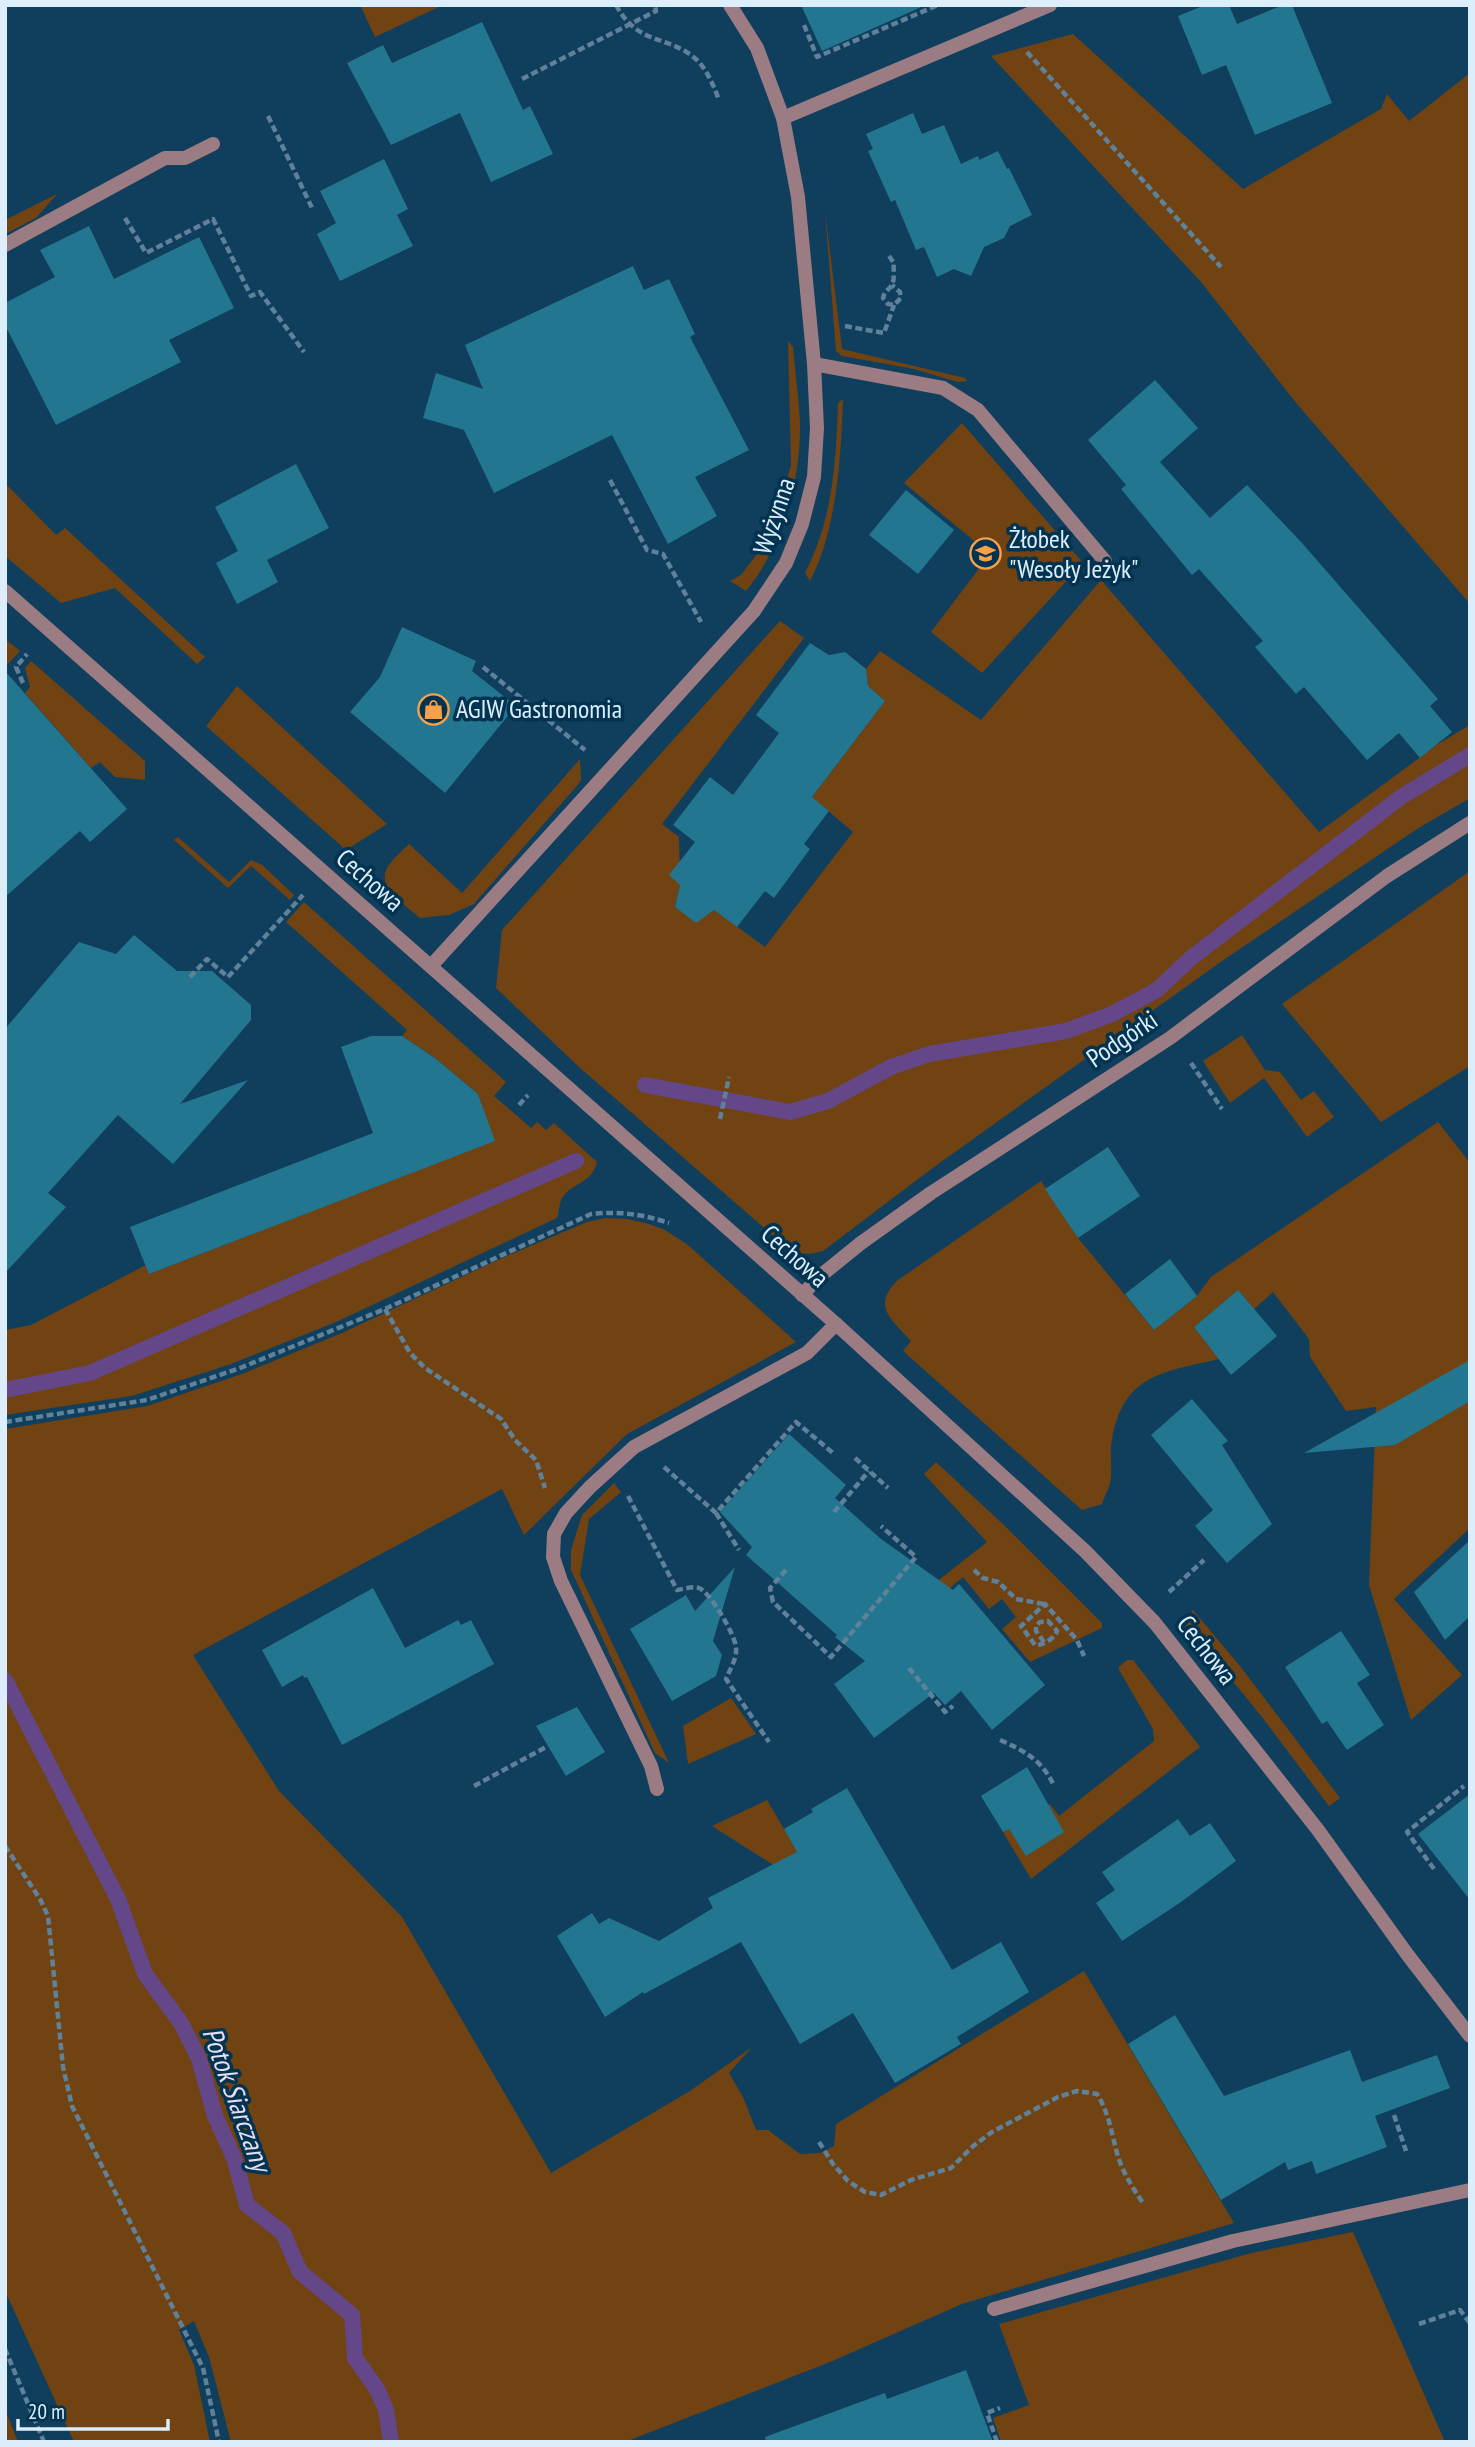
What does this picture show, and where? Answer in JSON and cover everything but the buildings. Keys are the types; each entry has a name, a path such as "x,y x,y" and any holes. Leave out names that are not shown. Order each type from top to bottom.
{"street":[{"name":"Wyżynna","path":"430,966 754,611 786,563 802,523 814,477 817,428 814,364 798,197 783,118 757,48 730,5"},
{"path":"783,118 1050,5"},
{"path":"5,245 165,158 185,158 213,144"},
{"path":"814,364 943,388 978,410 1105,561"},
{"name":"Cechowa","path":"5,591 836,1324 1085,1551 1145,1612 1318,1830 1470,2036"},
{"name":"Podgórki","path":"802,1295 861,1243 930,1193 1170,1038 1387,876 1470,823"},
{"path":"657,1789 651,1766 561,1581 553,1557 554,1534 566,1513 634,1447 807,1353 836,1324"},
{"path":"994,2309 1233,2241 1470,2190"}],"path":[{"path":"616,5 630,24 651,39 678,47 697,60 709,76 719,100"},
{"path":"522,79 656,11 655,5"},
{"path":"804,25 817,57 938,5"},
{"path":"1003,25 1222,267"},
{"path":"268,117 313,211"},
{"path":"119,208 146,253 213,219 251,296 260,292 304,352"},
{"path":"888,256 894,263 892,285 883,298 888,304 894,305"},
{"path":"845,326 884,333 894,305 901,298 900,292 892,285"},
{"path":"610,480 647,550 663,554 700,620"},
{"path":"20,662 16,667 23,683"},
{"path":"483,667 586,752"},
{"path":"190,977 207,959 228,977 294,904"},
{"path":"1188,1059 1222,1109"},
{"path":"720,1119 729,1077"},
{"path":"519,1105 530,1093"},
{"path":"5,1422 147,1400 240,1368 385,1309 591,1214 643,1214 673,1224"},
{"path":"385,1309 410,1353 425,1368 501,1419 515,1440 536,1460 552,1507 566,1513"},
{"path":"716,1513 796,1422 833,1453"},
{"path":"634,1447 649,1455 716,1513 739,1550"},
{"path":"855,1458 888,1488"},
{"path":"834,1512 869,1471"},
{"path":"624,1489 677,1590 696,1587 702,1589 723,1618 736,1642 726,1679 769,1742"},
{"path":"786,1570 770,1588 773,1602 831,1657 916,1557 881,1526"},
{"path":"1175,1587 1204,1560"},
{"path":"974,1570 983,1578 998,1582 1016,1599 1040,1601 1045,1604 1077,1640 1084,1657"},
{"path":"1044,1642 1036,1631 1036,1626 1048,1620 1057,1631 1055,1636 1039,1645 1034,1644 1021,1626 1045,1604"},
{"path":"909,1668 945,1712 953,1706"},
{"path":"1000,1740 1019,1748 1039,1762 1048,1772 1054,1786"},
{"path":"474,1786 546,1747"},
{"path":"1434,1869 1407,1832 1464,1786"},
{"path":"5,1846 48,1916 63,2067 72,2106 203,2368 219,2442"},
{"path":"819,2142 848,2181 865,2192 881,2195 911,2180 951,2168 992,2132 1058,2097 1077,2091 1097,2094 1107,2110 1118,2155 1131,2185 1143,2203"},
{"path":"1394,2115 1406,2151"},
{"path":"1419,2324 1460,2311 1470,2323"},
{"path":"5,2349 44,2442"},
{"path":"997,2442 987,2413 1000,2408"}],"shaded area":[{"path":"360,5 443,5 375,37"},
{"path":"1073,34 1243,189 1381,109 1387,94 1409,121 1470,73 1470,604 1297,404 1201,282 991,56"},
{"path":"57,194 36,218 5,234 5,220"},
{"path":"825,211 842,349 965,378 967,381 958,382 914,369 842,356 836,351"},
{"path":"788,341 793,347 799,414 797,467 779,534 759,574 746,591 730,581 741,575 770,537 791,465"},
{"path":"843,399 839,468 832,516 819,561 810,581 805,573 822,532 827,511 834,469 838,403"},
{"path":"962,423 1083,563 982,673 931,632 990,554 904,483"},
{"path":"5,483 56,535 65,528 205,657 197,664 115,588 61,603 5,556"},
{"path":"1101,580 1319,832 1438,744 1470,725 1470,798 1417,829 1222,961 934,1167 823,1251 804,1254 795,1252 579,1067 496,988 502,930 780,621 804,638 662,824 679,837 680,885 675,907 696,922 714,910 765,947 853,832 812,797 885,701 868,686 866,669 880,651 981,720"},
{"path":"5,639 20,651 5,667"},
{"path":"31,661 145,761 145,780 115,777 100,762 91,768 25,693 30,687 25,668"},
{"path":"237,686 387,824 346,850 206,726"},
{"path":"580,759 581,781 474,904 449,915 420,918 390,891 386,884 386,870 409,844 462,893"},
{"path":"178,837 229,882 251,860 262,865 294,895 290,900 251,866 228,888 174,840"},
{"path":"1470,871 1470,1066 1381,1122 1282,1004"},
{"path":"304,902 506,1082 494,1096 531,1128 537,1122 546,1130 554,1123 597,1162 594,1170 565,1194 560,1202 557,1218 336,1322 231,1364 132,1396 5,1415 5,1330 31,1325 146,1265 149,1274 494,1141 478,1094 434,1057 402,1036 407,1030 286,922"},
{"path":"1242,1035 1265,1070 1280,1072 1301,1100 1314,1091 1334,1117 1307,1137 1264,1078 1230,1103 1203,1061"},
{"path":"1438,1122 1470,1163 1470,1528 1394,1599 1462,1675 1411,1720 1369,1585 1376,1407 1346,1411 1310,1357 1309,1339 1273,1292 1254,1309 1238,1290 1194,1327 1219,1359 1164,1373 1136,1389 1126,1401 1118,1418 1111,1445 1110,1484 1102,1504 1082,1510 903,1351 911,1341 891,1319 885,1305 890,1289 898,1280 1041,1181 1078,1238 1154,1330 1197,1296 1211,1277"},
{"path":"605,1218 627,1219 665,1230 688,1245 796,1342 627,1434 524,1535 502,1489 193,1655 279,1791 402,1917 551,2173 690,2091 752,2047 729,2073 743,2097 756,2130 768,2130 800,2154 820,2153 834,2146 836,2124 1084,1971 1234,2223 962,2304 830,2362 625,2442 231,2442 209,2357 194,2321 179,2330 194,2365 210,2442 74,2442 5,2291 5,1429 147,1406 242,1374 342,1333 502,1258 587,1222"},
{"path":"936,1462 1102,1623 1102,1628 1030,1662 1002,1629 1016,1617 1002,1599 989,1609 963,1577 902,1629 892,1617 987,1542 924,1474"},
{"path":"614,1483 621,1492 589,1519 580,1575 669,1763 655,1753 571,1570 571,1550 582,1515"},
{"path":"1193,1610 1240,1666 1340,1798 1329,1806 1262,1717 1186,1624"},
{"path":"1127,1660 1133,1660 1200,1747 1031,1879 1003,1832 1050,1804 1059,1816 1154,1741 1153,1729 1118,1668"},
{"path":"731,1698 756,1734 688,1764 683,1726"},
{"path":"767,1800 816,1884 819,1894 712,1826"},
{"path":"1353,2232 1445,2442 1001,2442 993,2418 1029,2405 999,2324 1251,2253"},
{"path":"5,2409 18,2442 5,2442"}],"waterway":[{"path":"645,1085 790,1112 828,1101 891,1067 929,1054 1066,1031 1112,1014 1157,990 1191,958 1401,797 1470,755"},
{"path":"5,1390 90,1373 576,1161"},
{"name":"Potok Siarczany","path":"5,1680 118,1899 145,1974 181,2023 199,2059 215,2116 234,2158 247,2205 283,2233 300,2272 352,2315 355,2358 377,2389 386,2410 391,2442"}],"place":[{"name":"Żłobek \"Wesoły Jeżyk\"","path":"986,554"},
{"name":"AGIW Gastronomia","path":"433,709"}]}
